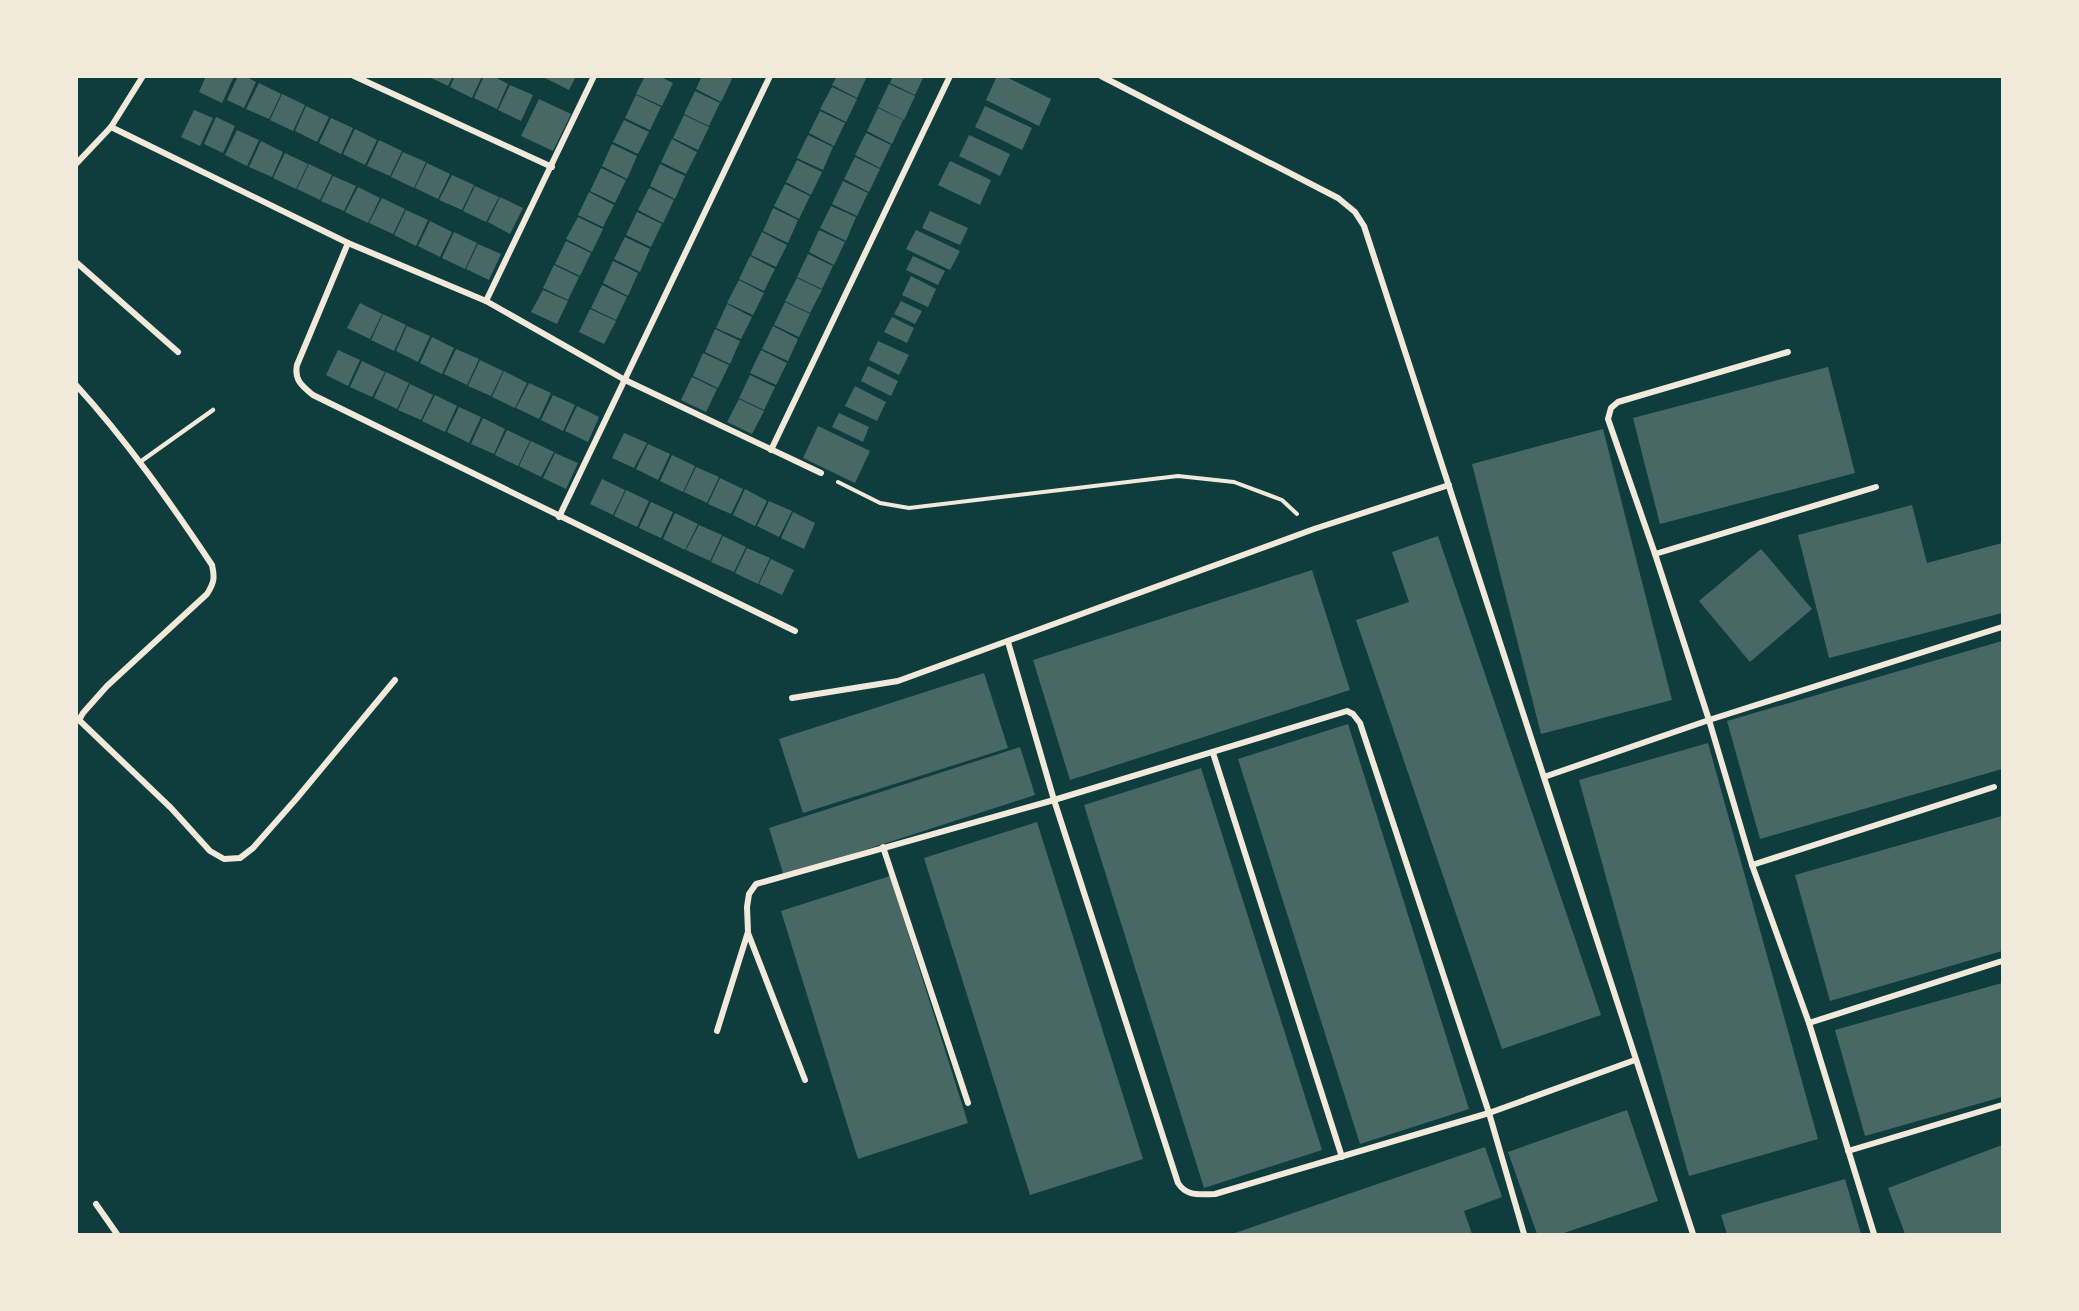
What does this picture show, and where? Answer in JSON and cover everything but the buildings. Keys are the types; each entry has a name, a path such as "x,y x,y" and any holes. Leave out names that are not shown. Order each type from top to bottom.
{"street":[{"path":"76,164 111,127 143,76"},
{"path":"354,76 552,166"},
{"path":"486,301 594,76"},
{"path":"560,517 770,76"},
{"path":"771,450 950,76"},
{"path":"1101,76 1338,198 1355,212 1364,226 1693,1234"},
{"path":"111,127 348,243 486,301 625,380 821,473"},
{"path":"348,243 297,365 295,374 301,385 313,395 795,631"},
{"path":"76,262 178,352"},
{"path":"1788,351 1618,402 1611,408 1608,418 1709,720 1752,865 1809,1023 1874,1234"},
{"path":"76,385 107,419 163,491 212,565 214,583 207,594 107,686 83,713 80,720 171,808 210,851 224,859 240,858 253,848 395,680"},
{"path":"792,698 898,681 1314,529 1449,485"},
{"path":"1655,554 1876,487"},
{"path":"1544,777 1709,720 2002,627"},
{"path":"1008,642 1054,800 1174,1171 1182,1189 1187,1193 1215,1194 1342,1157 1489,1113 1635,1060"},
{"path":"805,1080 748,932 749,894 756,884 1054,800 1347,711 1353,714 1360,723 1489,1113 1524,1234"},
{"path":"1213,753 1342,1157"},
{"path":"1752,865 1994,787"},
{"path":"883,848 968,1103"},
{"path":"717,1031 748,932"},
{"path":"1809,1023 2002,961"},
{"path":"1848,1151 2002,1105"},
{"path":"96,1204 117,1234"}],"lane":[{"path":"140,462 213,410"}],"path":[{"path":"821,473 880,503 909,508 1178,476 1234,482 1282,500 1314,529"}]}
